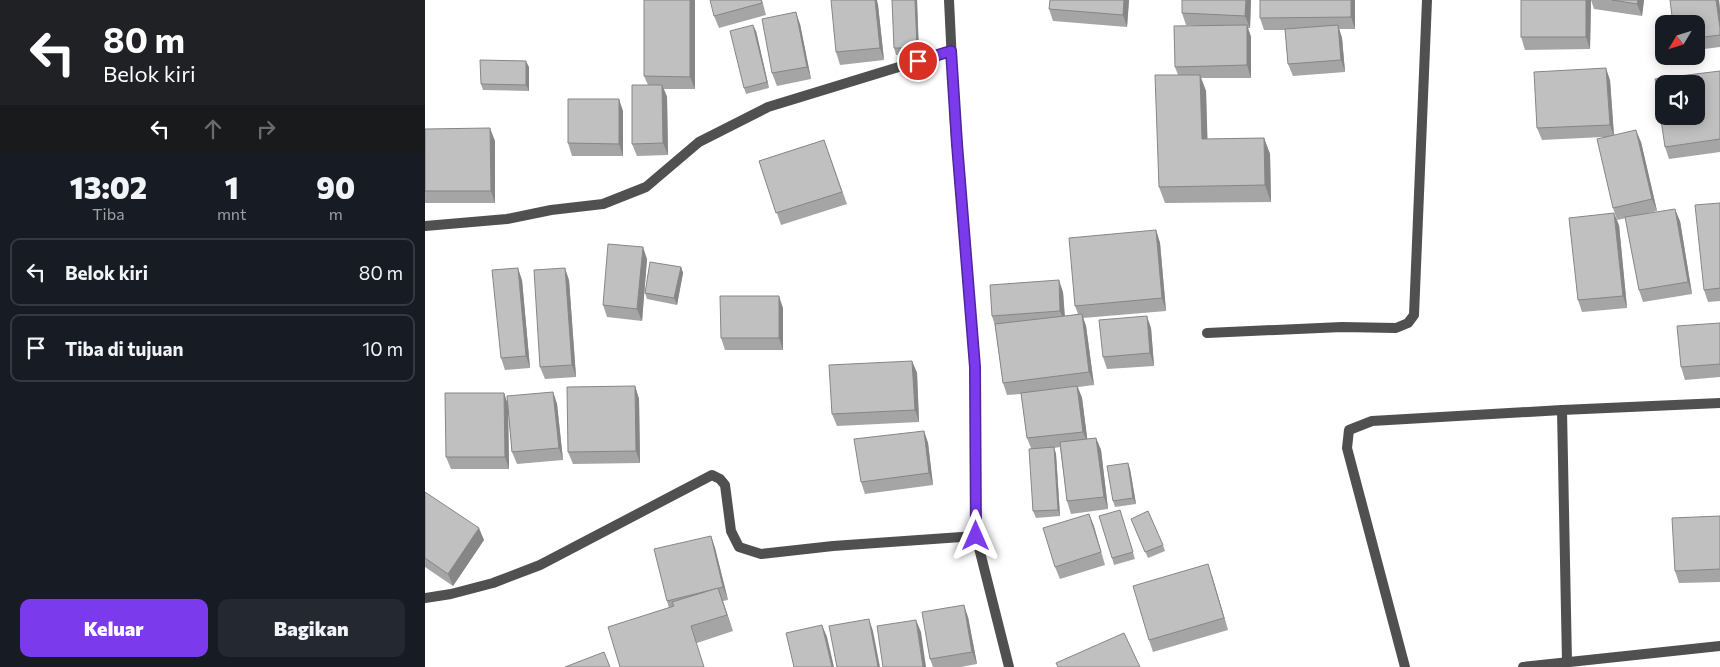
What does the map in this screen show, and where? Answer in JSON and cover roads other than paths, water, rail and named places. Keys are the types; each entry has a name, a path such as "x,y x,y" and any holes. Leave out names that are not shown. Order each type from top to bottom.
{"street":[{"path":"949,0 956,134 975,367 976,536 1009,667"},
{"path":"1207,333 1342,327 1396,328 1408,323 1414,316 1427,0"},
{"path":"425,226 507,218 551,210 603,204 646,187 699,142 768,107 951,51"},
{"path":"1405,667 1347,448 1349,430 1372,421 1720,403"},
{"path":"1562,410 1567,662"},
{"path":"425,598 451,594 493,583 539,565 712,475 725,485 731,531 739,547 761,554 833,546 976,536"},
{"path":"1523,667 1720,646"}]}
